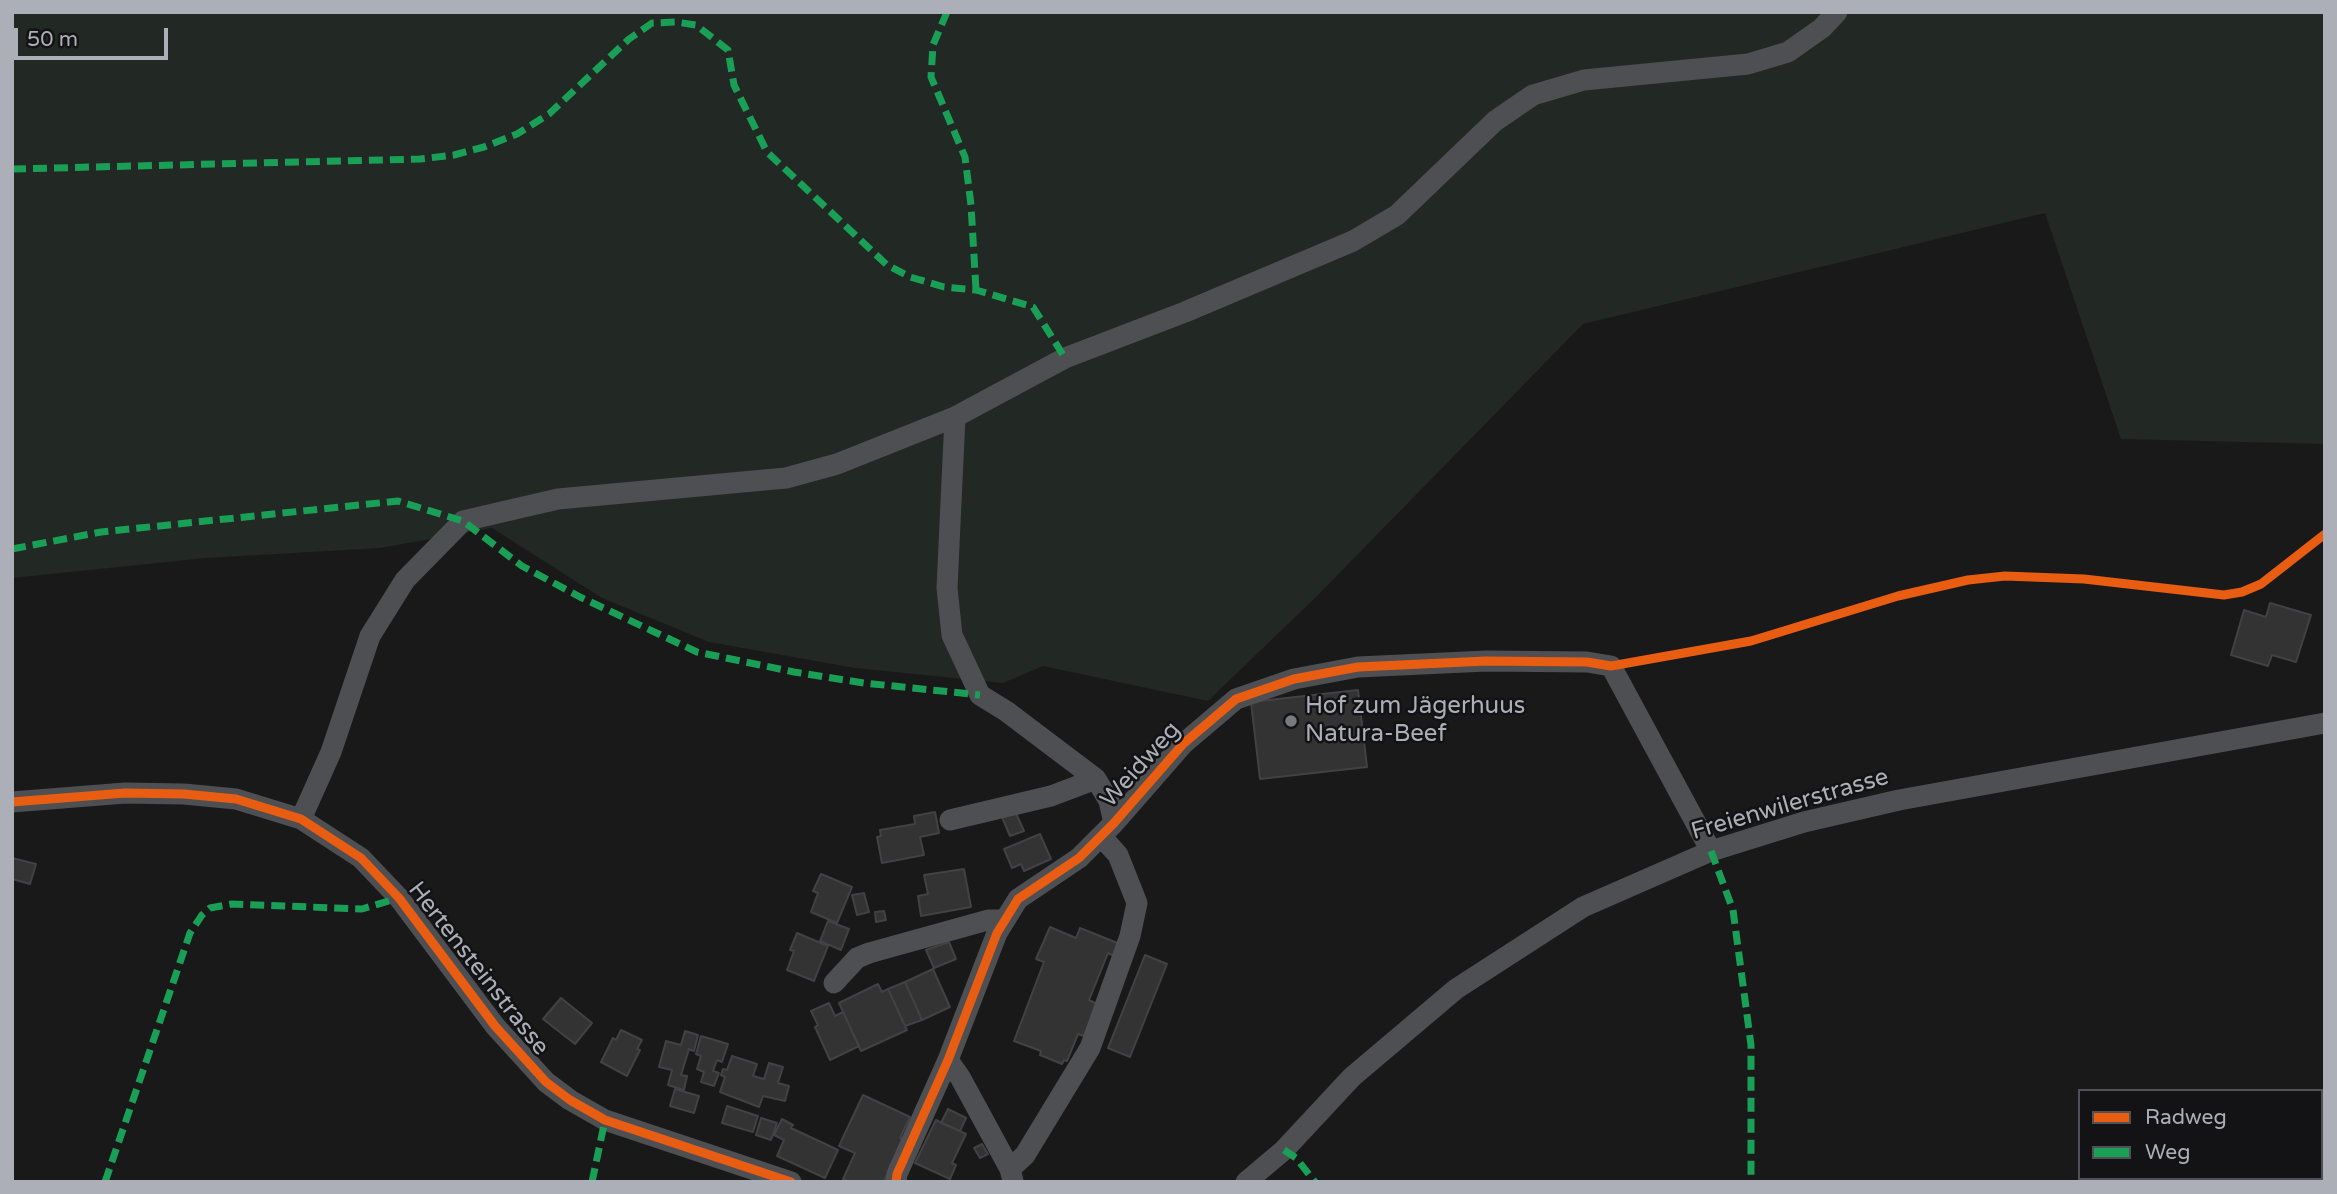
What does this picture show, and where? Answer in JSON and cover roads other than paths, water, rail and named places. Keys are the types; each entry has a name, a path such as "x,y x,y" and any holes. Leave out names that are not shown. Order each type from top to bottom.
{"street":[{"path":"300,819 331,752 370,636 405,580 463,521 558,499 786,478 837,464 955,417 1065,358 1185,312 1353,241 1397,215 1495,121 1533,95 1584,80 1748,64 1788,52 1822,28 1837,12"},
{"path":"948,1060 960,1077 1012,1175 1090,1048 1130,936 1137,903 1108,829 1109,801 1096,779 1006,711 980,695 952,635 947,589 955,417"},
{"name":"Weidweg","path":"896,1182 897,1174 948,1060 1003,919 1018,899 1079,859 1183,744 1236,699 1294,679 1358,667 1486,661 1587,662 1611,666 1711,851"},
{"name":"Freienwilerstrasse","path":"1246,1182 1284,1150 1352,1077 1455,989 1583,907 1711,851 1804,822 1899,800 2325,723"},
{"path":"950,820 1051,796 1096,779"},
{"name":"Hertensteinstrasse","path":"12,802 125,793 184,794 236,799 300,819 361,858 399,898 495,1026 525,1062 554,1088 605,1120 791,1182"},
{"path":"834,983 858,958 869,953 988,920 1003,919"}],"place":[{"name":"Hof zum Jägerhuus Natura-Beef","path":"1291,721"}]}
